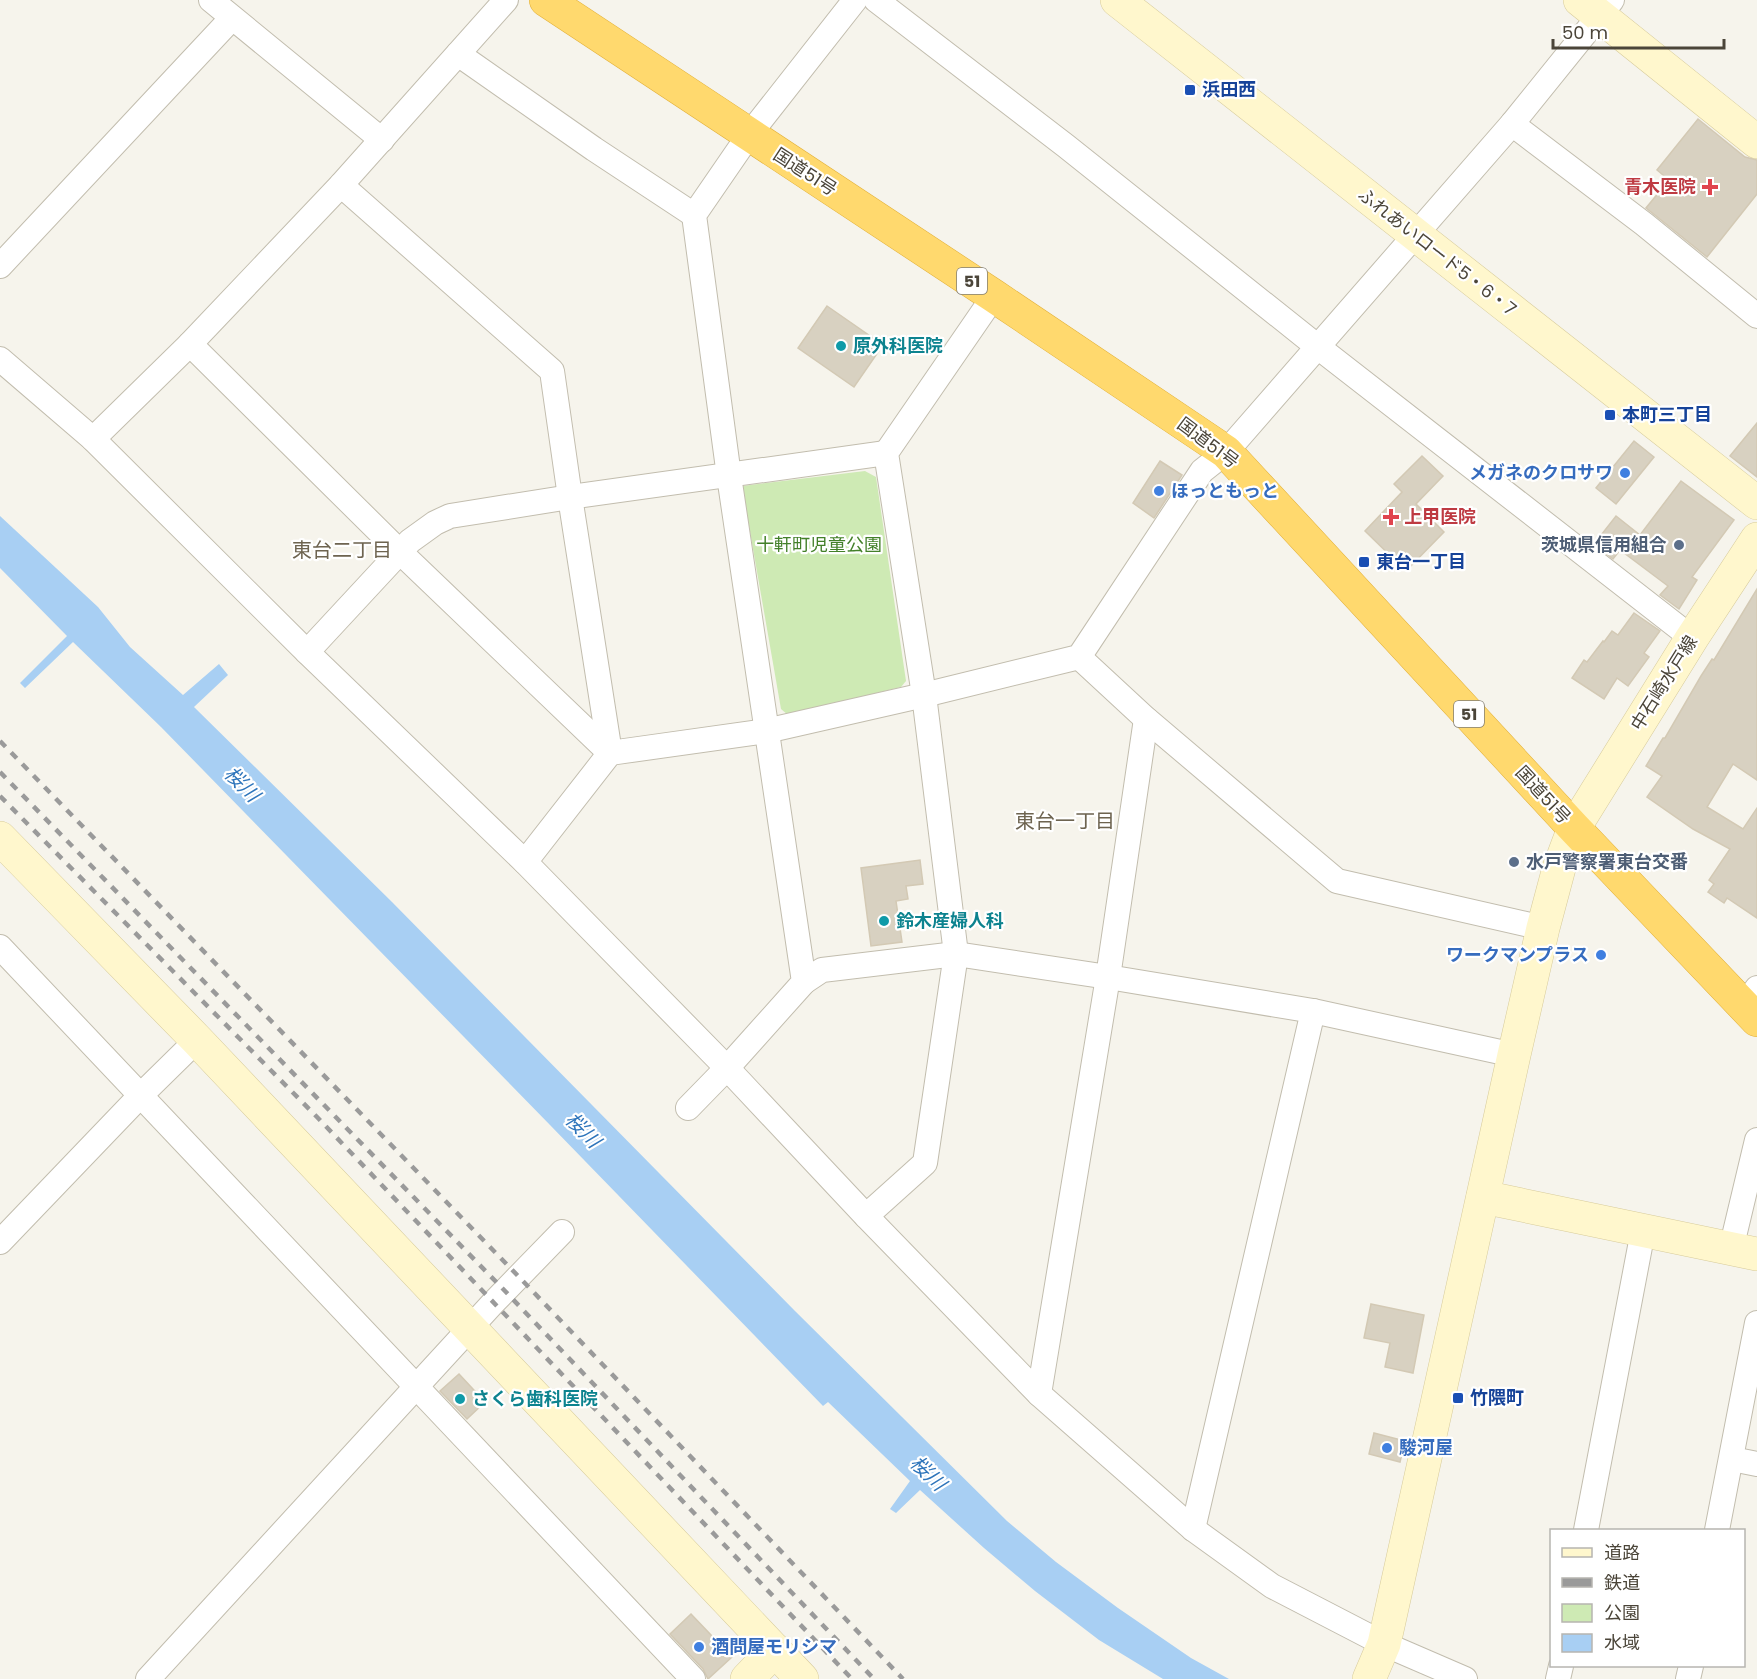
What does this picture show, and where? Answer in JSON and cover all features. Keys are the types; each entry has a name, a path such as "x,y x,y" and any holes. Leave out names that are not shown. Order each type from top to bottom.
{"highway":[{"name":"国道51号","path":"546,0 1226,452 1574,828 1753,1005"}],"street":[{"path":"211,0 382,140"},
{"path":"93,439 190,344 341,185 506,0"},
{"path":"804,982 729,476 694,215 748,135 855,0"},
{"path":"876,0 1692,638"},
{"name":"ふれあいロード5・6・7","path":"1117,0 1757,503"},
{"path":"525,862 610,753 766,730 924,695 1079,657 1202,471 1226,452 1512,124 1598,5 1757,142"},
{"path":"0,266 232,18"},
{"path":"458,54 594,149 694,215"},
{"path":"1512,124 1644,224 1757,316"},
{"path":"341,185 552,371 610,753"},
{"path":"866,1216 925,1163 956,954 924,695 886,453 994,296"},
{"path":"190,344 400,552 610,753"},
{"path":"0,359 93,439 307,652 525,862 727,1068 866,1216 1039,1394 1193,1529 1376,1664 1466,1679"},
{"path":"307,652 410,541 435,523 450,516 886,453"},
{"name":"中石崎水戸線","path":"1376,1664 1543,928 1559,868 1574,828 1692,638 1757,539"},
{"path":"1079,657 1146,719 1337,881 1543,928"},
{"path":"1039,1394 1108,977 1146,719"},
{"path":"0,838 197,1040 802,1679"},
{"path":"0,947 693,1679"},
{"path":"688,1108 804,982 822,970 956,954 1313,1011 1514,1055"},
{"path":"1193,1529 1313,1011"},
{"path":"0,1242 197,1040"},
{"path":"1483,1197 1744,1252 1757,1140"},
{"path":"1586,1529 1643,1231"},
{"path":"148,1679 470,1328 562,1232"},
{"path":"1718,1529 1757,1323"},
{"path":"1732,1459 1757,1464"},
{"path":"747,1679 775,1650"}],"green space":[{"name":"十軒町児童公園","path":"865,471 876,477 906,681 901,687 788,715 781,709 742,486"}],"water":[{"name":"桜川","path":"0,516 98,607 130,647 183,695 219,664 228,675 194,707 392,902 795,1311 1007,1521 1056,1562 1118,1608 1191,1658 1229,1679 1163,1679 1099,1640 1035,1591 920,1490 896,1513 890,1509 910,1481 828,1402 823,1406 161,727 73,642 25,688 20,683 67,636 0,568"}],"building":[{"name":"青木医院","path":"1698,119 1745,157 1757,160 1757,194 1707,257 1646,208 1669,180 1657,170"},
{"name":"原外科医院","path":"827,306 883,345 854,387 798,348"},
{"path":"1757,423 1757,477 1730,456"},
{"name":"メガネのクロサワ","path":"1634,441 1654,457 1616,504 1596,488"},
{"name":"上甲医院","path":"1422,456 1443,476 1416,504 1444,532 1406,571 1365,531 1402,492 1394,484"},
{"name":"ほっともっと","path":"1160,461 1182,475 1154,518 1133,503"},
{"name":"茨城県信用組合","path":"1681,481 1734,520 1692,577 1697,580 1679,609 1660,595 1668,586 1620,550 1613,559 1594,544 1616,516 1640,535"},
{"path":"1757,589 1757,780 1733,764 1707,807 1743,829 1757,808 1757,918 1727,898 1724,903 1708,892 1714,884 1709,880 1730,849 1693,829 1647,797 1662,776 1646,766"},
{"path":"1634,613 1660,631 1644,653 1649,657 1628,686 1617,678 1604,699 1572,678 1584,660 1587,662 1612,631 1618,635"},
{"name":"鈴木産婦人科","path":"920,860 923,884 906,886 908,899 896,901 902,942 871,946 861,868"},
{"path":"1371,1304 1424,1315 1413,1373 1385,1367 1390,1343 1364,1338"},
{"name":"さくら歯科医院","path":"459,1374 485,1402 467,1419 440,1391"},
{"name":"駿河屋","path":"1374,1433 1405,1441 1400,1462 1369,1454"},
{"name":"酒問屋モリシマ","path":"691,1614 732,1657 708,1679 703,1669 670,1634"}],"railway":[{"path":"0,741 521,1279 903,1679"},
{"path":"0,772 505,1291 874,1679"},
{"path":"0,796 317,1117 852,1679"}],"place":[{"name":"浜田西","path":"1190,90"},
{"name":"青木医院","path":"1710,187"},
{"name":"原外科医院","path":"841,346"},
{"name":"本町三丁目","path":"1610,415"},
{"name":"メガネのクロサワ","path":"1625,473"},
{"name":"ほっともっと","path":"1159,491"},
{"name":"上甲医院","path":"1391,517"},
{"name":"茨城県信用組合","path":"1679,545"},
{"name":"東台一丁目","path":"1364,562"},
{"name":"水戸警察署東台交番","path":"1514,862"},
{"name":"鈴木産婦人科","path":"884,921"},
{"name":"ワークマンプラス","path":"1601,955"},
{"name":"竹隈町","path":"1458,1398"},
{"name":"さくら歯科医院","path":"460,1399"},
{"name":"駿河屋","path":"1387,1448"},
{"name":"酒問屋モリシマ","path":"699,1647"}],"district":[{"name":"東台二丁目","path":"342,550"},
{"name":"東台一丁目","path":"1065,821"}]}
